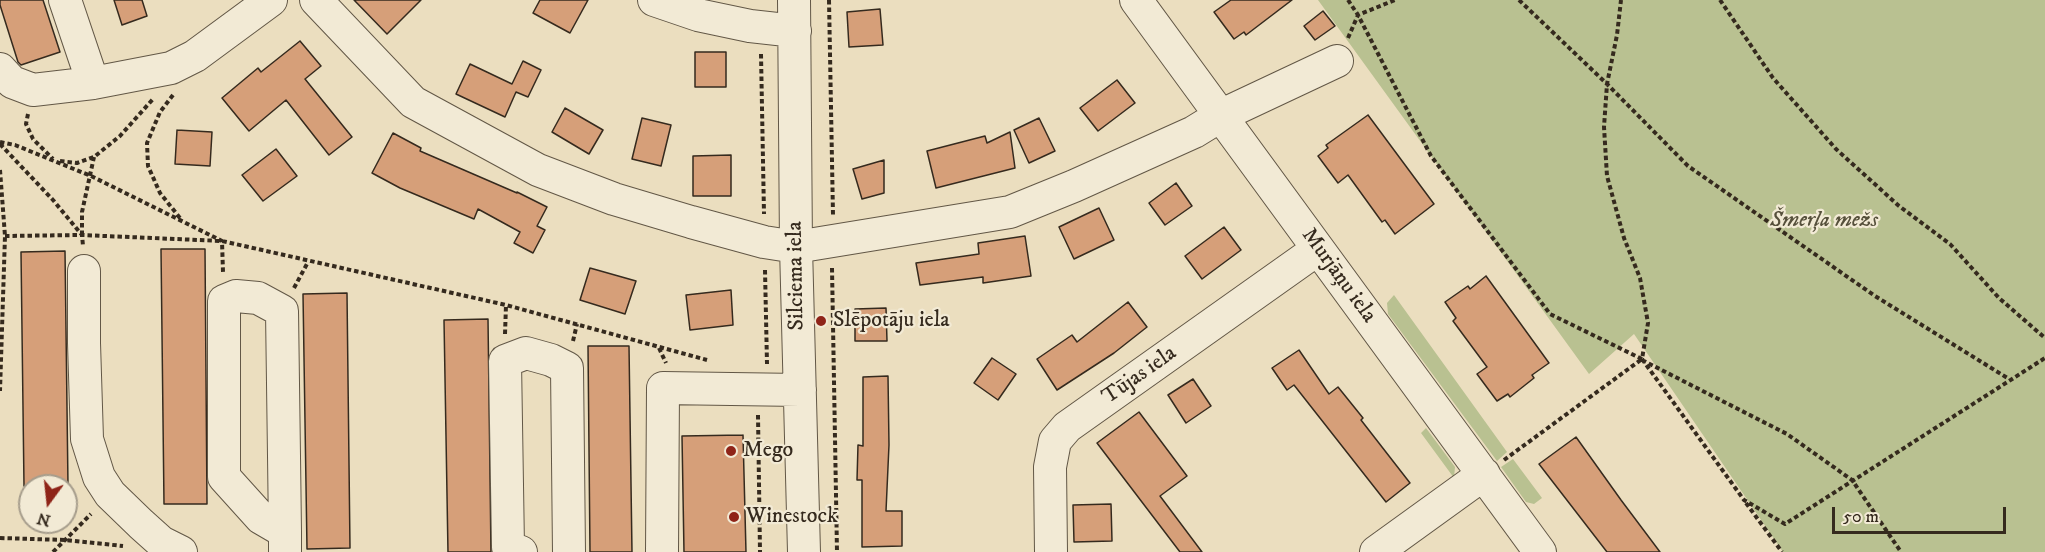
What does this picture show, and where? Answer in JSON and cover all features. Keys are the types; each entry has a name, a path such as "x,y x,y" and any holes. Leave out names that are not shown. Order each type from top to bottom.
{"street":[{"path":"65,0 93,83"},
{"path":"0,69 12,82 33,90 93,83 174,79 195,56 271,0"},
{"path":"316,0 413,102 538,170 614,199 690,222 764,242 796,247 1010,212 1194,132 1220,116 1337,61"},
{"path":"654,0 698,15 795,31"},
{"name":"Silciema iela","path":"794,0 796,247 804,552"},
{"name":"Murjāņu iela","path":"1136,0 1540,552"},
{"name":"Tūjas iela","path":"1052,552 1050,467 1055,441 1067,428 1318,249"},
{"path":"84,271 87,439 99,477 110,494 161,542 181,552"},
{"path":"236,296 258,298 282,311 285,542 224,477 224,301 236,296"},
{"path":"521,552 508,547 505,361 526,353 551,360 567,368 569,552"},
{"path":"662,552 663,388 800,390"},
{"path":"1377,552 1484,474"}],"path":[{"path":"829,0 837,552"},
{"path":"1348,0 1431,156 1550,314 1787,434 1852,480 1902,552"},
{"path":"1337,61 1358,15 1395,0"},
{"path":"1519,0 1688,166 1875,296 2009,379"},
{"path":"1484,474 1642,359 1648,323 1640,278 1624,238 1607,176 1604,127 1607,84 1622,0"},
{"path":"1720,0 1773,78 1836,149 1899,206 1950,244 1999,298 2045,338"},
{"path":"760,27 767,359 767,367 761,375 758,390 760,552"},
{"path":"33,90 26,124 33,139 55,160 77,163 94,157 120,136 161,89 174,79"},
{"path":"174,79 147,143 148,166 159,193 182,221"},
{"path":"0,143 15,145 55,160 222,241"},
{"path":"0,143 82,235"},
{"path":"84,271 82,212 94,157"},
{"path":"0,170 5,236 0,391"},
{"path":"5,236 82,235 222,241 506,305 716,363"},
{"path":"1744,500 1785,524 2045,358"},
{"path":"1642,359 1782,552"},
{"path":"53,552 110,494"},
{"path":"0,538 65,540 124,546"}],"green space":[{"name":"Šmerļa mežs","path":"1318,0 2045,0 2045,552 1783,552 1634,334 1589,374"},
{"path":"1394,295 1507,452 1497,461 1388,314 1387,303"},
{"path":"1426,428 1455,467 1454,478 1421,433"},
{"path":"1513,459 1542,498 1534,504 1526,502 1501,467"}],"building":[{"path":"0,0 43,0 60,52 21,65 18,62"},
{"path":"114,0 142,0 147,16 122,25"},
{"path":"354,0 421,0 387,34"},
{"path":"540,0 588,0 570,33 533,13"},
{"path":"1231,0 1292,0 1246,35 1244,32 1234,39 1214,12"},
{"path":"880,9 883,45 849,47 847,12"},
{"path":"1323,11 1335,26 1315,40 1304,26"},
{"path":"300,41 321,66 305,79 352,137 329,155 286,100 249,131 222,98 258,68 261,72"},
{"path":"695,52 726,52 726,87 695,87"},
{"path":"523,61 541,70 528,97 516,92 505,117 456,94 470,64 512,84"},
{"path":"1117,80 1135,103 1098,131 1080,108"},
{"path":"565,108 603,130 589,154 552,132"},
{"path":"1368,115 1434,204 1395,234 1385,220 1382,222 1348,175 1338,183 1318,156 1328,148 1326,145"},
{"path":"642,118 671,125 661,166 632,159"},
{"path":"1039,118 1055,151 1029,163 1014,130"},
{"path":"177,130 212,132 210,166 175,164"},
{"path":"1010,132 1015,168 936,188 927,151 985,136 987,143"},
{"path":"393,133 421,148 420,151 547,207 537,226 545,230 533,253 514,243 520,232 478,209 474,219 400,188 372,173"},
{"path":"276,149 297,176 263,201 242,175"},
{"path":"731,155 731,196 693,196 693,156"},
{"path":"884,160 884,193 862,199 853,169"},
{"path":"1176,183 1192,206 1165,225 1149,203"},
{"path":"1099,208 1114,240 1074,259 1059,227"},
{"path":"1224,227 1241,250 1202,279 1185,256"},
{"path":"1025,236 1031,276 983,283 983,277 920,285 916,263 979,254 978,243"},
{"path":"161,249 205,249 207,504 164,504"},
{"path":"65,251 68,474 24,474 21,252"},
{"path":"590,268 636,281 625,314 580,300"},
{"path":"1486,276 1549,363 1532,375 1534,378 1510,397 1508,394 1497,401 1477,374 1487,367 1453,321 1456,318 1445,302 1468,286 1470,289"},
{"path":"731,290 733,325 690,330 686,295"},
{"path":"347,293 350,548 307,549 303,294"},
{"path":"1128,302 1147,327 1114,353 1057,390 1037,359 1072,335 1077,342"},
{"path":"886,308 887,341 855,341 855,309"},
{"path":"488,319 491,552 448,552 444,320"},
{"path":"588,346 629,346 632,552 590,552"},
{"path":"1299,350 1329,394 1338,387 1410,483 1386,502 1294,385 1287,390 1272,368"},
{"path":"992,358 1016,374 998,400 974,383"},
{"path":"888,376 889,445 886,511 902,511 902,546 862,547 862,480 857,480 858,445 863,446 863,377"},
{"path":"1193,379 1211,406 1186,423 1168,395"},
{"path":"1139,412 1187,476 1160,496 1202,552 1180,552 1097,443"},
{"path":"743,435 746,552 684,552 682,436"},
{"path":"1576,437 1660,552 1607,552 1539,464"},
{"path":"1111,504 1112,541 1074,542 1073,505"}],"place":[{"name":"Slēpotāju iela","path":"821,321"},
{"name":"Mego","path":"731,451"},
{"name":"Winestock","path":"734,517"}]}
